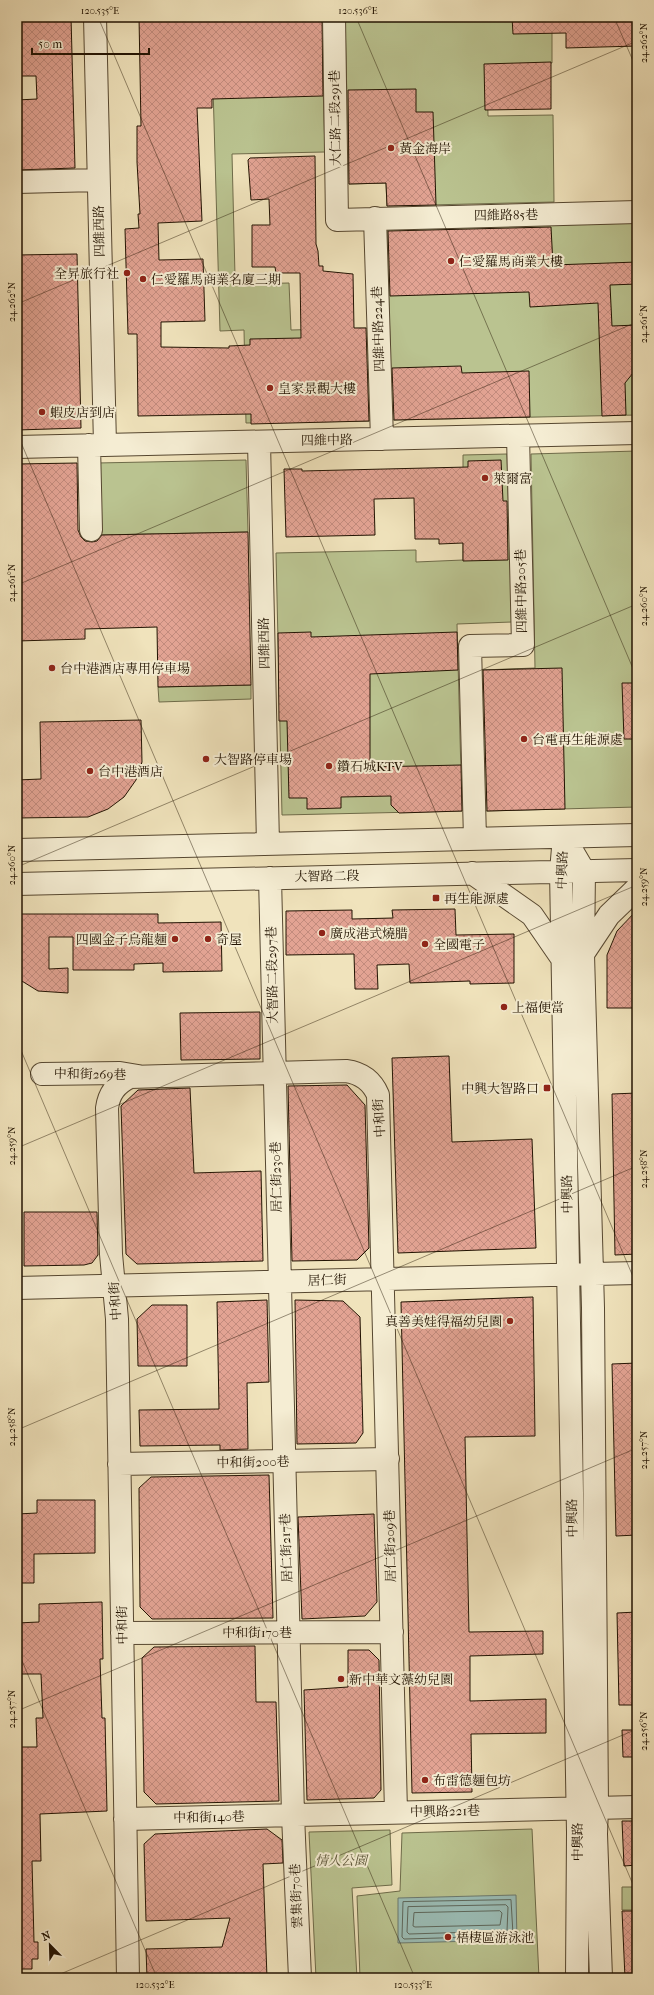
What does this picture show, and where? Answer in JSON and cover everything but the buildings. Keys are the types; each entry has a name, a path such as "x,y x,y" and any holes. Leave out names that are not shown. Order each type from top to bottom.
{"street":[{"name":"四維西路","path":"91,530 97,445 98,180 95,17"},
{"name":"大仁路二段291巷","path":"334,17 337,220"},
{"path":"17,182 98,180"},
{"name":"四維路85巷","path":"337,220 637,212"},
{"name":"四維中路224巷","path":"375,218 382,439"},
{"name":"四維中路","path":"17,447 637,433"},
{"name":"四維中路205巷","path":"475,839 470,646 523,645 518,436"},
{"name":"四維西路","path":"259,442 268,844"},
{"path":"17,850 637,836"},
{"name":"中興路","path":"564,837 584,871 573,957 568,1275 587,1807 596,1834 601,1978"},
{"name":"中興路","path":"564,837 561,871 573,957 592,1275 587,1807 577,1978"},
{"name":"大智路二段","path":"17,884 637,870"},
{"path":"472,873 532,915 573,957 609,915 637,888"},
{"name":"大智路二段297巷","path":"270,878 274,1073"},
{"name":"中和街269巷","path":"42,1074 120,1072 139,1076"},
{"name":"中和街","path":"128,1978 117,1319 111,1254 107,1108 110,1096 117,1086 130,1077 139,1076 352,1072 367,1079 377,1092 379,1104 383,1279"},
{"name":"居仁街230巷","path":"274,1073 279,1282"},
{"name":"居仁街","path":"17,1288 637,1273"},
{"name":"居仁街209巷","path":"383,1279 396,1812"},
{"name":"居仁街217巷","path":"279,1282 293,1814"},
{"name":"中和街200巷","path":"119,1464 388,1459"},
{"name":"中和街170巷","path":"122,1633 392,1632"},
{"name":"中興路221巷","path":"293,1814 637,1807"},
{"name":"中和街140巷","path":"125,1818 293,1814"},
{"name":"雲集街70巷","path":"293,1814 300,1978"}],"green space":[{"path":"211,17 321,17 325,152 232,154 235,276 244,284 289,283 291,330 368,328 370,421 246,423 244,330 220,331"},
{"path":"345,17 552,17 552,63 487,69 488,116 553,115 554,202 387,206 386,183 349,184"},
{"path":"637,223 637,415 392,420 387,229"},
{"path":"637,451 637,807 485,811 482,670 535,668 531,454"},
{"path":"507,454 512,622 457,624 462,811 282,815 276,553 416,550 416,562 463,560 463,455"},
{"path":"246,460 248,532 99,535 97,463"},
{"path":"251,685 251,699 159,702 158,687"},
{"name":"梧棲區游泳池","path":"532,1829 539,1978 360,1978 357,1896 400,1891 402,1833"},
{"name":"情人公園","path":"390,1830 392,1885 352,1888 357,1978 316,1978 309,1832"},
{"path":"622,1887 637,1887 637,1910 622,1910"}],"water":[{"name":"梧棲區游泳池","path":"516,1895 517,1940 398,1943 398,1898"}],"place":[{"name":"黃金海岸","path":"391,148"},
{"name":"仁愛羅馬商業大樓","path":"451,261"},
{"name":"全昇旅行社","path":"127,273"},
{"name":"仁愛羅馬商業名廈三期","path":"143,279"},
{"name":"皇家景觀大樓","path":"270,388"},
{"name":"蝦皮店到店","path":"42,412"},
{"name":"萊爾富","path":"485,478"},
{"name":"台中港酒店專用停車場","path":"52,668"},
{"name":"台電再生能源處","path":"524,739"},
{"name":"大智路停車場","path":"206,759"},
{"name":"鑽石城KTV","path":"329,766"},
{"name":"台中港酒店","path":"90,771"},
{"name":"再生能源處","path":"436,898"},
{"name":"廣成港式燒腊","path":"322,933"},
{"name":"四國金子烏龍麵","path":"175,939"},
{"name":"奇屋","path":"208,939"},
{"name":"全國電子","path":"425,944"},
{"name":"上福便當","path":"504,1007"},
{"name":"中興大智路口","path":"547,1088"},
{"name":"真善美娃得福幼兒園","path":"510,1321"},
{"name":"新中華文藻幼兒園","path":"341,1679"},
{"name":"布雷德麵包坊","path":"425,1780"},
{"name":"梧棲區游泳池","path":"448,1937"}]}
